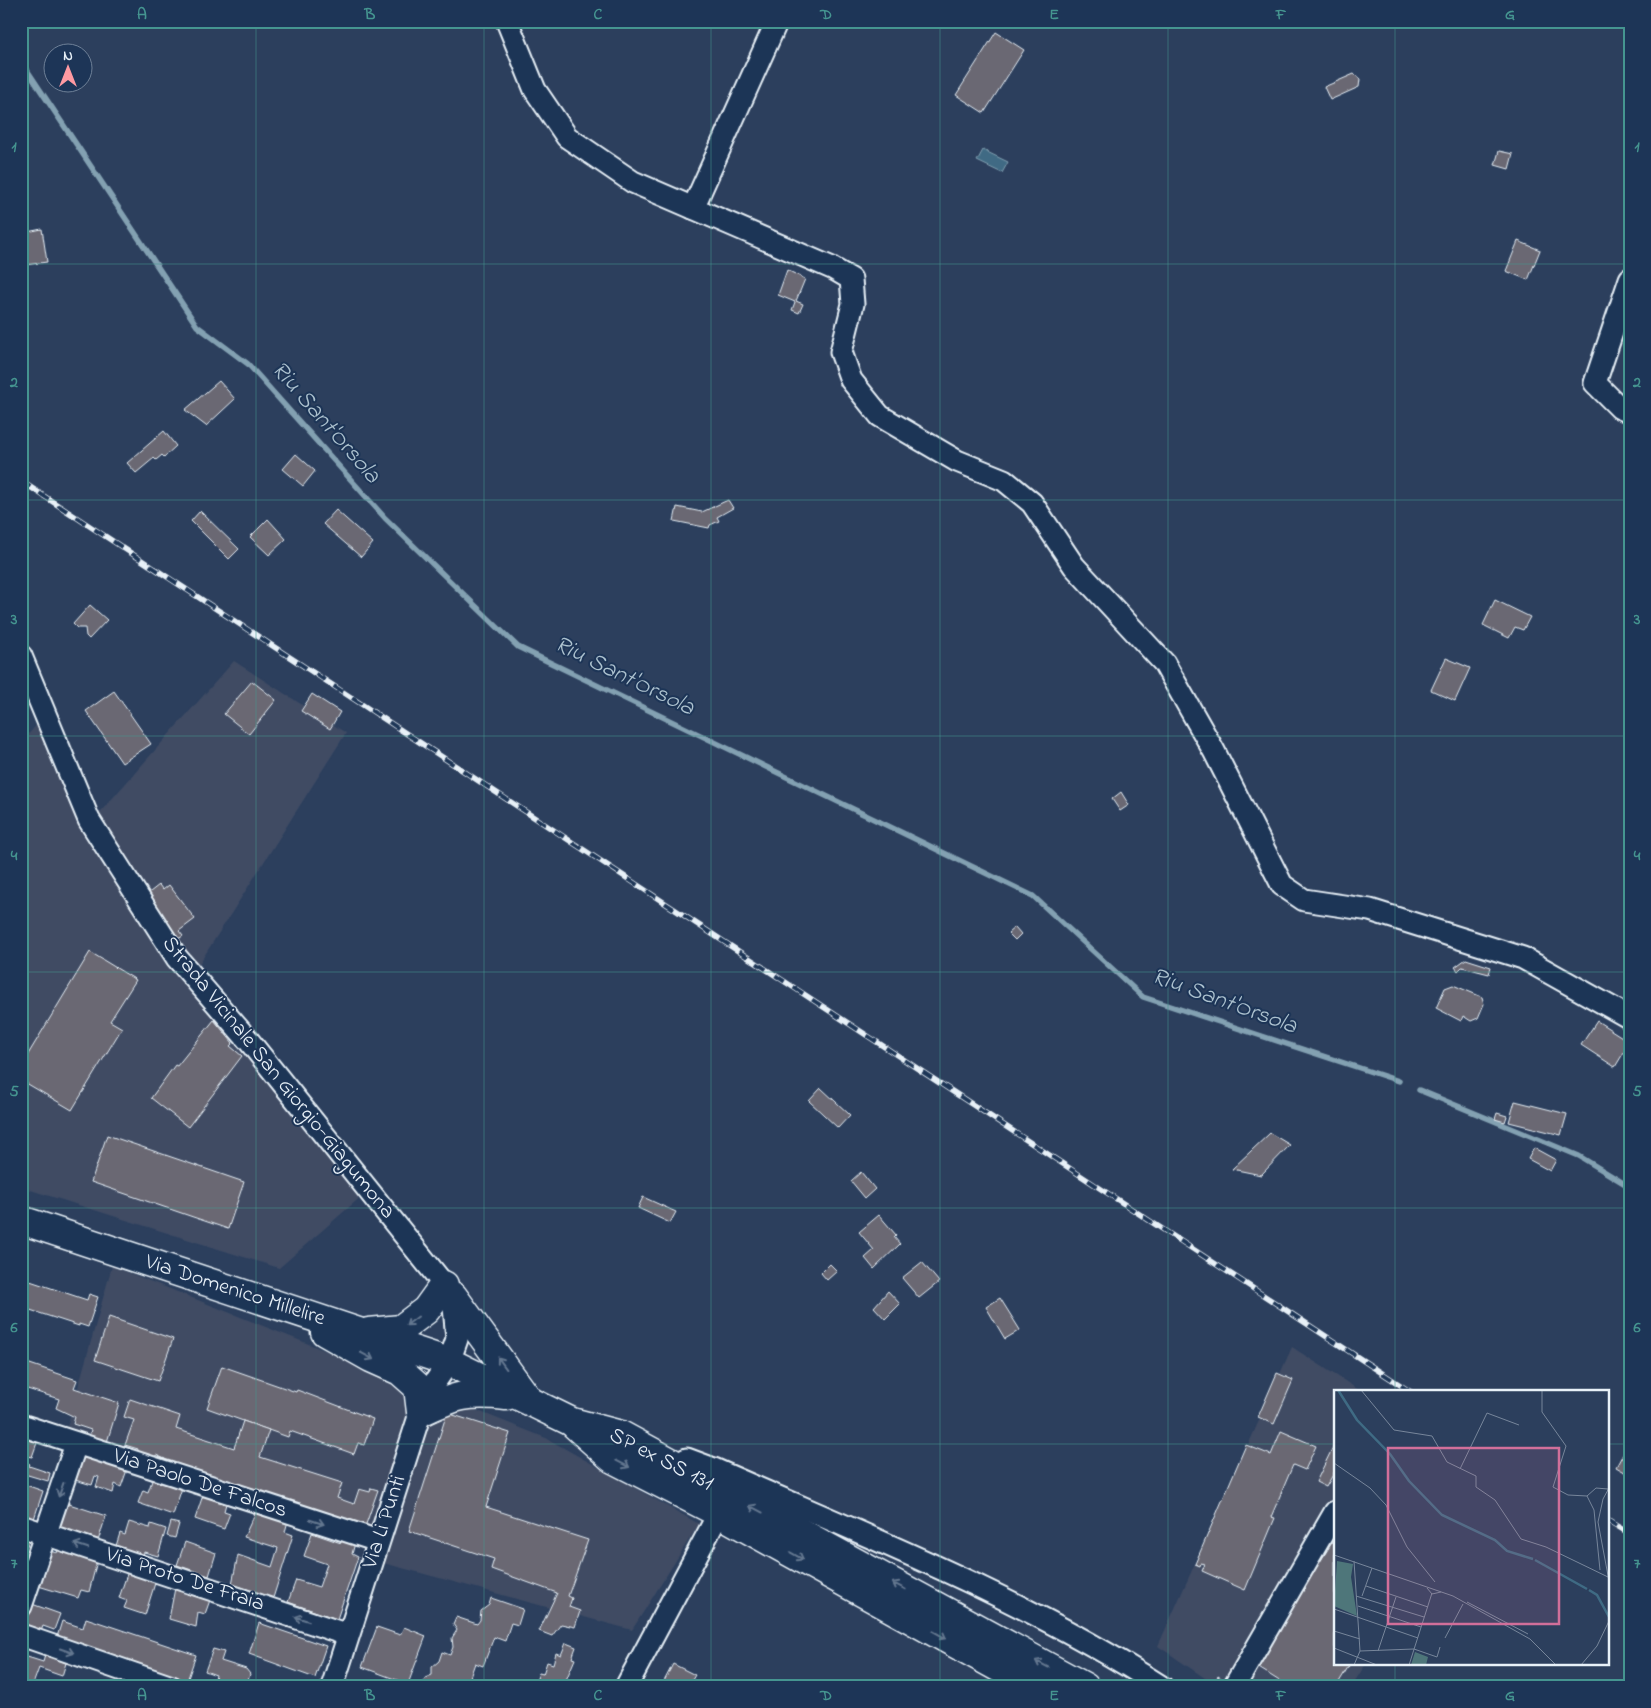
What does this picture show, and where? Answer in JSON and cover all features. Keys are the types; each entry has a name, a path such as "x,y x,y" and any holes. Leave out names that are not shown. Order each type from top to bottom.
{"main road":[{"name":"Via Domenico Millelire","path":"21,1220 365,1332 449,1362 572,1422"},
{"path":"365,1332 401,1329 449,1290 527,1400"},
{"path":"279,1305 371,1358 400,1371 418,1387 421,1412 448,1399 466,1394 527,1400"},
{"name":"SP ex SS 131","path":"572,1422 621,1435 1085,1687"},
{"name":"SP ex SS 131","path":"572,1422 612,1459 719,1512 1034,1687"}],"street":[{"path":"507,21 535,90 567,137 632,182 832,268 851,279 853,304 841,352 851,380 880,416 957,461 1004,480 1032,503 1074,566 1164,662 1214,751 1282,885 1304,900 1370,910 1523,958 1630,1018"},
{"path":"693,208 777,21"},
{"path":"1630,280 1595,383 1620,408 1630,412"},
{"name":"Strada Vicinale San Giorgio-Giagumona","path":"21,656 89,820 177,958 249,1041 449,1290"},
{"path":"449,1290 456,1339 449,1362"},
{"name":"Via Li Punti","path":"332,1687 426,1395 449,1362"},
{"name":"Via Paolo De Falcos","path":"21,1425 378,1542"},
{"path":"21,1606 76,1444"},
{"path":"678,1467 687,1459 705,1466 947,1572 1104,1650 1162,1687"},
{"path":"626,1687 719,1512"},
{"path":"1242,1684 1334,1514"},
{"name":"Via Proto De Fraia","path":"21,1526 348,1635"},
{"path":"21,1636 172,1687"}],"shaded area":[{"path":"983,150 1008,162 1002,173 977,161"},
{"path":"234,661 346,733 192,975 363,1195 279,1268 21,1187 21,743 38,723 87,827"},
{"path":"112,1266 546,1438 699,1524 632,1630 365,1558 375,1531 65,1434"},
{"path":"1292,1347 1359,1390 1334,1390 1334,1666 1365,1666 1351,1687 1218,1687 1158,1646"}],"building":[{"path":"996,32 1024,50 984,113 956,95"},
{"path":"1354,74 1360,79 1359,87 1330,100 1324,87"},
{"path":"1499,151 1513,154 1509,169 1495,165"},
{"path":"42,229 47,262 25,265 22,233"},
{"path":"1518,241 1540,250 1528,280 1506,271"},
{"path":"787,270 805,279 796,301 803,304 799,313 792,310 795,302 778,295"},
{"path":"219,381 235,399 206,426 185,410"},
{"path":"164,431 176,446 164,457 162,455 156,460 154,458 136,473 127,463"},
{"path":"296,454 315,471 303,486 283,469"},
{"path":"728,500 733,508 717,517 719,521 710,525 709,528 674,521 677,507 702,512"},
{"path":"336,510 373,543 361,557 323,524"},
{"path":"200,511 239,549 229,559 191,521"},
{"path":"268,519 286,539 269,555 250,537"},
{"path":"1495,600 1530,617 1523,630 1515,627 1509,638 1483,625"},
{"path":"90,605 107,620 89,639 86,636 85,628 77,628 73,624"},
{"path":"1446,658 1470,668 1455,701 1431,690"},
{"path":"252,681 276,700 249,734 224,714"},
{"path":"114,691 151,744 122,763 86,711"},
{"path":"312,694 340,712 330,729 301,711"},
{"path":"1121,792 1129,805 1120,811 1112,799"},
{"path":"159,885 163,890 169,885 195,919 179,931 183,936 178,939 145,896"},
{"path":"1015,927 1021,934 1015,940 1008,933"},
{"path":"90,952 136,980 110,1021 122,1028 72,1110 21,1080 21,1066"},
{"path":"1466,959 1491,967 1489,974 1462,967 1458,971 1455,967"},
{"path":"1453,985 1482,997 1484,1004 1478,1018 1471,1021 1463,1016 1461,1021 1436,1008 1445,988"},
{"path":"214,1020 233,1043 230,1046 242,1056 188,1127 151,1098 175,1065 177,1066"},
{"path":"1597,1021 1630,1042 1615,1067 1581,1045"},
{"path":"821,1088 850,1115 838,1128 809,1101"},
{"path":"1515,1101 1567,1114 1561,1135 1509,1122"},
{"path":"1497,1113 1507,1116 1505,1122 1495,1119"},
{"path":"1270,1133 1290,1145 1261,1175 1232,1169"},
{"path":"107,1135 244,1182 228,1229 91,1182"},
{"path":"1534,1148 1556,1160 1550,1171 1528,1159"},
{"path":"861,1172 875,1189 865,1198 851,1181"},
{"path":"643,1197 676,1212 670,1223 638,1208"},
{"path":"879,1215 896,1235 894,1237 900,1244 874,1269 865,1258 874,1250 859,1232"},
{"path":"922,1262 939,1282 919,1298 902,1278"},
{"path":"830,1264 837,1271 827,1280 821,1273"},
{"path":"21,1278 87,1300 89,1294 98,1297 88,1327 79,1324 79,1326 21,1307"},
{"path":"888,1291 900,1304 885,1319 874,1307"},
{"path":"1000,1298 1020,1330 1005,1339 986,1307"},
{"path":"109,1317 173,1339 158,1381 95,1360"},
{"path":"21,1361 77,1380 74,1388 119,1403 107,1442 89,1436 91,1430 73,1424 75,1417 56,1408 59,1399 21,1387"},
{"path":"222,1366 296,1392 297,1390 373,1419 364,1445 358,1443 354,1454 290,1431 288,1437 207,1408"},
{"path":"1277,1373 1293,1380 1274,1424 1258,1417"},
{"path":"130,1399 180,1416 176,1429 234,1448 243,1421 269,1430 260,1457 342,1483 337,1498 354,1504 359,1489 370,1492 371,1488 378,1490 365,1527 164,1461 165,1459 156,1455 155,1458 137,1452 138,1449 125,1445 134,1420 124,1417"},
{"path":"447,1413 510,1433 486,1507 588,1540 568,1596 572,1598 569,1607 580,1611 575,1627 561,1624 552,1636 539,1631 557,1593 491,1569 494,1559 409,1531"},
{"path":"21,1431 39,1437 32,1457 27,1456 25,1462 30,1464 29,1466 50,1473 48,1481 21,1473"},
{"path":"1281,1431 1316,1446 1305,1470 1293,1465 1271,1517 1275,1518 1245,1590 1202,1571 1205,1564 1201,1563 1200,1566 1195,1564 1246,1445 1271,1455"},
{"path":"1630,1441 1630,1475 1616,1467"},
{"path":"1334,1445 1334,1473 1326,1487 1316,1482"},
{"path":"79,1451 128,1467 121,1487 115,1484 113,1493 96,1487 99,1477 95,1476 92,1485 75,1480 78,1472 73,1470"},
{"path":"154,1475 183,1485 173,1515 138,1503 143,1490 148,1492"},
{"path":"23,1484 43,1491 34,1519 21,1515 21,1487"},
{"path":"204,1492 227,1500 224,1511 230,1513 224,1529 195,1519"},
{"path":"63,1502 106,1516 98,1541 55,1527"},
{"path":"256,1511 288,1521 285,1532 293,1535 273,1598 232,1584 238,1555 272,1567 278,1548 244,1537"},
{"path":"129,1522 150,1528 151,1524 166,1529 158,1556 144,1552 143,1556 116,1546 120,1533 125,1535"},
{"path":"171,1522 179,1524 175,1538 167,1536"},
{"path":"312,1533 341,1543 342,1538 355,1543 352,1554 358,1557 337,1619 288,1602 296,1580 319,1587 327,1564 304,1556"},
{"path":"21,1537 29,1540 21,1561"},
{"path":"1334,1540 1334,1666 1349,1666 1336,1687 1289,1687 1254,1665"},
{"path":"185,1542 216,1553 209,1576 177,1565"},
{"path":"58,1549 97,1561 89,1592 81,1590 78,1598 35,1585 46,1550 57,1553"},
{"path":"128,1571 156,1580 145,1615 124,1608 127,1601 119,1598"},
{"path":"175,1588 210,1600 205,1614 198,1612 196,1627 169,1619"},
{"path":"491,1598 523,1609 518,1625 511,1623 505,1641 494,1637 483,1666 475,1663 469,1680 462,1678 459,1687 423,1685 425,1678 432,1675 432,1667 439,1661 442,1652 450,1655 453,1647 452,1638 457,1630 453,1624 456,1617 477,1624 480,1620 481,1611 489,1605"},
{"path":"29,1603 60,1614 54,1630 43,1626 41,1631 22,1624"},
{"path":"86,1618 196,1655 187,1681 57,1637 62,1621 83,1628"},
{"path":"259,1623 326,1646 315,1678 249,1654"},
{"path":"377,1627 400,1635 404,1627 426,1636 408,1684 362,1667"},
{"path":"566,1643 576,1647 572,1658 575,1659 563,1687 534,1686 539,1673 543,1674 547,1662 553,1664 556,1653 561,1655"},
{"path":"213,1649 224,1652 221,1661 246,1669 250,1674 246,1687 212,1687 216,1675 205,1671"},
{"path":"21,1655 43,1662 45,1655 66,1663 62,1676 39,1668 32,1687 21,1687"},
{"path":"673,1664 695,1675 692,1680 704,1687 661,1687"},
{"path":"1218,1676 1224,1680 1219,1687 1216,1687 1213,1685"}],"waterway":[{"name":"Riu Sant'Orsola","path":"21,61 197,326 248,364 385,518 518,647 1033,896 1143,997 1399,1081"},
{"name":"Riu Sant'Orsola","path":"1419,1090 1579,1156 1630,1187"}],"railway":[{"path":"21,481 1408,1390"},
{"path":"1608,1521 1630,1534"}]}
